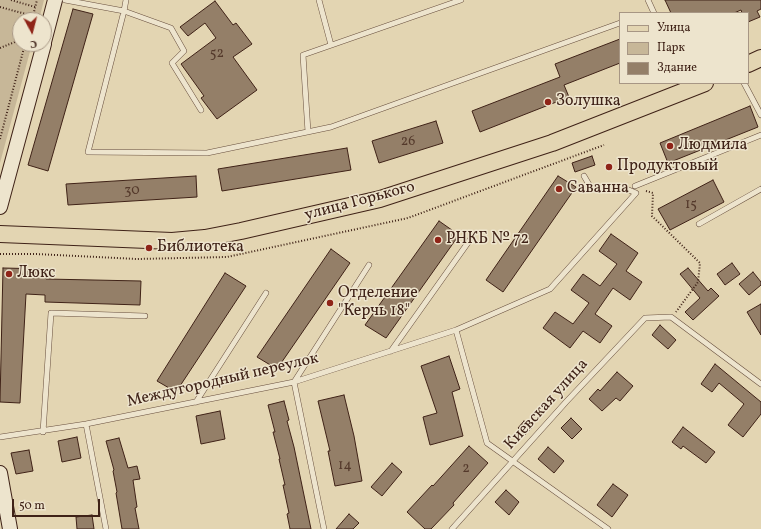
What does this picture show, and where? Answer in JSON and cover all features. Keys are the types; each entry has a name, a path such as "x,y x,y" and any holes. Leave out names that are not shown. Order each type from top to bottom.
{"main road":[{"path":"52,12 55,0"},
{"path":"0,207 42,52"},
{"path":"749,64 761,58"},
{"name":"улица Горького","path":"0,234 172,241 205,238 241,231 380,199 552,143 685,89 702,84"},
{"path":"0,473 10,529"}],"lane":[{"path":"65,0 124,11 171,28 184,51 172,63 201,110"},
{"path":"126,0 88,152 207,153 332,127 619,23"},
{"path":"319,0 331,45"},
{"path":"308,132 303,55 461,0"},
{"path":"648,0 652,12"},
{"path":"745,84 761,115"},
{"path":"635,186 761,135"},
{"name":"Междугородный переулок","path":"0,437 43,432 86,424 294,382 456,330 550,289 636,193 624,188 591,188 584,176"},
{"path":"699,224 761,189"},
{"path":"391,351 472,237"},
{"path":"324,529 294,382 369,264"},
{"path":"196,402 266,293"},
{"path":"43,432 51,313 145,316"},
{"path":"672,317 761,384"},
{"name":"Киевская улица","path":"452,529 566,402 646,318 672,317"},
{"path":"456,330 487,443 608,529"},
{"path":"86,424 106,529"}],"path":[{"path":"11,0 35,7"},
{"path":"34,12 37,0"},
{"path":"0,7 18,12"},
{"path":"0,48 12,43"},
{"path":"0,139 23,52"},
{"path":"635,186 653,193 652,216 700,263 698,282 672,317"}],"green space":[{"path":"0,0 44,0 41,12 12,12 12,52 30,52 0,163"}],"building":[{"path":"665,0 761,0 761,9 757,11 760,17 749,22 749,12 742,12 741,10 736,12 671,12"},
{"path":"215,1 233,25 236,23 252,44 233,57 257,90 217,119 201,98 204,96 181,64 216,38 205,23 188,36 180,27"},
{"path":"73,9 93,14 48,171 28,165"},
{"path":"619,39 619,63 564,85 569,97 480,132 472,111 560,77 555,64"},
{"path":"750,106 758,127 668,163 660,143"},
{"path":"436,121 443,143 379,163 372,141"},
{"path":"347,148 351,170 222,191 218,169"},
{"path":"592,156 595,165 575,172 572,163"},
{"path":"196,176 197,197 68,205 66,184"},
{"path":"558,176 576,187 503,292 486,280"},
{"path":"713,180 724,202 670,230 658,209"},
{"path":"439,221 459,235 386,338 365,325"},
{"path":"611,234 638,253 626,271 642,282 630,300 613,288 595,314 612,326 600,343 583,331 570,348 543,328 555,312 573,324 589,303 571,290 583,274 600,286 617,264 599,251"},
{"path":"331,249 350,263 277,369 257,357"},
{"path":"732,263 740,274 725,285 717,274"},
{"path":"3,268 46,269 46,279 141,281 140,305 45,302 45,295 26,294 20,403 0,402"},
{"path":"688,268 708,291 711,288 719,296 693,320 685,312 700,298 680,274"},
{"path":"753,272 761,282 761,285 749,295 739,284"},
{"path":"225,273 246,286 176,392 157,381"},
{"path":"761,304 761,335 747,312"},
{"path":"660,325 676,340 668,349 652,335"},
{"path":"449,356 460,389 452,392 463,436 430,445 423,417 437,413 421,366"},
{"path":"715,364 761,402 761,414 743,437 728,425 744,404 719,383 712,392 701,384"},
{"path":"617,372 633,386 620,401 616,398 602,411 589,399 598,389 600,391"},
{"path":"344,395 354,436 362,481 335,486 328,451 330,451 318,401"},
{"path":"284,401 311,529 290,529 287,514 289,513 283,485 285,485 273,432 275,432 268,405"},
{"path":"220,411 225,439 201,444 196,416"},
{"path":"571,418 582,429 572,439 561,428"},
{"path":"524,421 532,428 525,435 518,428"},
{"path":"683,427 715,452 706,463 683,446 681,449 672,442"},
{"path":"77,437 81,458 62,462 58,441"},
{"path":"119,438 128,468 137,466 140,479 133,480 137,507 135,508 139,529 122,529 114,470 106,441"},
{"path":"469,446 488,463 453,503 454,505 431,529 425,529 407,512"},
{"path":"548,447 564,461 554,473 538,459"},
{"path":"29,450 33,471 16,474 11,453"},
{"path":"392,463 402,472 382,496 371,487"},
{"path":"613,484 628,495 612,517 597,505"},
{"path":"506,490 519,502 509,515 495,502"},
{"path":"349,514 359,523 353,529 336,529"},
{"path":"92,515 94,529 77,529 76,517"}],"place":[{"name":"Золушка","path":"548,102"},
{"name":"Людмила","path":"670,146"},
{"name":"Продуктовый","path":"609,167"},
{"name":"Саванна","path":"559,189"},
{"name":"РНКБ № 72","path":"438,240"},
{"name":"Библиотека","path":"149,248"},
{"name":"Люкс","path":"9,274"},
{"name":"Отделение \"Керчь 18\"","path":"330,303"}]}
